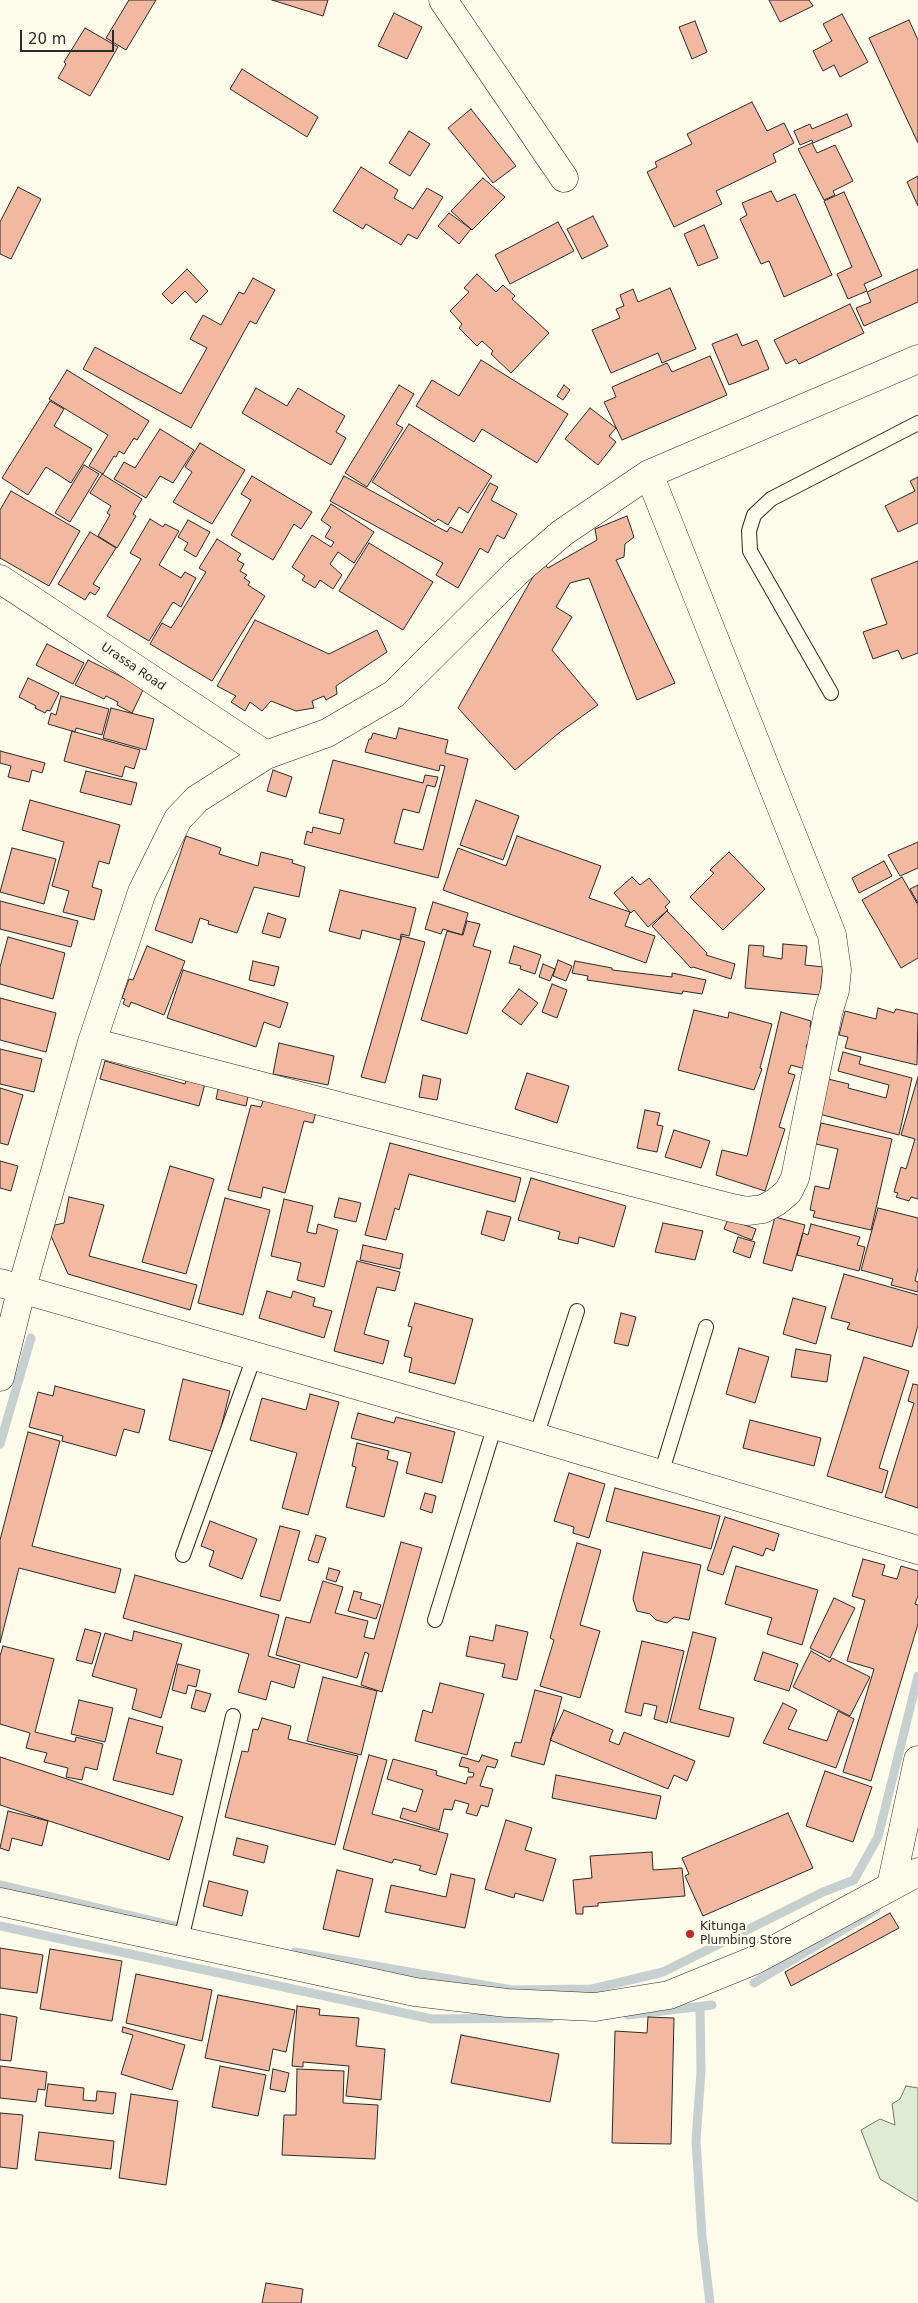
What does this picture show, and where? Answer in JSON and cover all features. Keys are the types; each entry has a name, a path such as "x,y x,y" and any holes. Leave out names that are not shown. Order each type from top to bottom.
{"street":[{"path":"443,0 564,178"},
{"path":"0,1377 10,1287 142,892 178,819 196,799 266,756 327,733 394,694 518,570 562,533 649,474 918,360"},
{"path":"92,1042 732,1208 747,1211 763,1209 776,1202 788,1192 795,1178 828,1014 835,990 837,970 832,935 649,474"},
{"name":"Urassa Road","path":"0,579 266,756"},
{"path":"10,1287 495,1425 918,1550"},
{"path":"891,1886 918,1760"},
{"path":"0,1902 415,1992 507,2003 595,2007 669,1995 746,1964 918,1872"}],"lane":[{"path":"831,694 750,551 749,531 754,514 772,499 918,422"},
{"path":"536,1437 577,1311"},
{"path":"661,1474 706,1327"},
{"path":"183,1555 254,1357"},
{"path":"435,1620 495,1425"},
{"path":"181,1940 233,1716"}],"green space":[{"path":"906,2086 918,2088 918,2202 880,2179 861,2130 880,2119 895,2125 892,2104 900,2099"}],"building":[{"path":"129,0 156,0 126,50 106,38"},
{"path":"272,0 328,0 323,16"},
{"path":"769,0 809,0 813,6 780,22"},
{"path":"394,13 422,27 407,59 378,46"},
{"path":"842,14 868,62 840,77 834,65 823,71 813,51 832,41 823,24"},
{"path":"909,20 918,40 918,143 869,38"},
{"path":"695,21 707,52 692,59 679,27"},
{"path":"85,28 118,47 90,96 58,78 66,64 64,62"},
{"path":"242,69 318,117 307,137 230,89"},
{"path":"752,102 767,131 784,123 794,143 773,154 776,162 716,191 722,204 674,227 647,172 657,167 655,162 692,144 687,134"},
{"path":"471,109 516,166 493,183 448,128"},
{"path":"847,114 852,126 813,143 812,140 800,145 794,131 810,124 812,129"},
{"path":"409,131 430,144 410,176 389,163"},
{"path":"812,143 817,153 835,145 853,181 833,191 835,195 824,200 798,149"},
{"path":"361,167 398,190 394,198 413,209 427,188 443,197 417,239 408,234 401,245 366,224 363,229 333,211"},
{"path":"918,176 918,206 907,182"},
{"path":"483,178 505,197 472,230 451,211"},
{"path":"18,187 41,199 11,259 0,254 0,222"},
{"path":"771,191 777,202 795,194 832,275 784,297 769,261 761,264 740,219 747,215 742,203"},
{"path":"844,192 882,276 864,284 867,291 848,299 837,274 852,267 824,201"},
{"path":"449,213 471,229 459,244 438,226"},
{"path":"593,216 608,246 582,259 567,229"},
{"path":"558,222 574,251 510,284 495,255"},
{"path":"704,225 718,258 698,266 684,234"},
{"path":"187,269 208,291 196,303 185,291 172,304 162,294"},
{"path":"918,269 918,302 864,326 856,308 871,302 867,292"},
{"path":"477,274 496,292 503,285 515,296 512,299 549,333 511,373 491,354 493,351 482,341 477,346 459,328 462,324 450,311 469,292 464,288"},
{"path":"253,278 275,290 256,324 250,321 191,428 83,369 95,347 181,394 207,348 190,339 203,315 221,325 239,292 244,294"},
{"path":"670,288 696,349 662,363 658,353 611,373 592,330 620,318 616,309 624,306 620,295 633,289 638,302"},
{"path":"850,304 864,333 799,364 796,359 786,364 774,340"},
{"path":"737,334 742,346 757,340 769,369 729,385 712,344"},
{"path":"710,356 727,395 622,440 604,402 616,397 612,387 667,363 672,372"},
{"path":"481,360 568,414 537,463 482,429 474,442 416,406 432,380 459,396"},
{"path":"67,370 149,421 137,440 134,438 124,454 119,451 116,457 114,456 103,474 89,466 108,435 49,399"},
{"path":"399,385 414,394 396,424 403,428 367,487 345,473"},
{"path":"564,385 570,390 563,400 557,396"},
{"path":"256,388 287,406 298,388 345,416 336,432 346,438 331,465 242,413"},
{"path":"50,401 64,409 54,426 92,449 71,483 46,467 28,495 2,478"},
{"path":"590,408 616,428 609,436 616,442 598,465 565,439"},
{"path":"409,424 492,476 468,513 459,507 448,525 438,519 435,522 372,482"},
{"path":"160,429 194,450 173,483 160,476 146,498 114,479 124,462 135,468"},
{"path":"200,443 245,470 212,524 173,502 192,472 185,467"},
{"path":"84,465 99,474 70,522 55,513"},
{"path":"102,474 142,499 133,514 136,516 117,548 98,536 110,515 107,513 111,506 90,493"},
{"path":"252,476 312,512 301,529 294,524 273,560 231,535 251,500 241,494"},
{"path":"344,476 447,532 450,527 462,533 490,483 498,487 491,500 517,514 504,539 497,535 488,553 480,548 458,588 436,575 443,563 330,501"},
{"path":"918,477 918,523 898,532 885,506 915,491 910,481"},
{"path":"11,491 80,531 49,586 0,558 0,510"},
{"path":"331,504 374,532 354,563 338,552 330,564 342,575 333,589 320,580 315,588 302,580 305,576 292,567 312,535 331,547 334,542 325,537 331,527 321,520"},
{"path":"627,516 634,537 625,544 624,557 616,560 675,683 637,700 589,578 570,583 556,607 572,617 552,650 598,705 560,732 515,770 458,708 542,561 548,568 597,540 595,529"},
{"path":"150,519 163,527 165,524 179,531 159,565 181,578 185,572 196,578 181,607 173,602 149,641 107,616 141,559 130,553"},
{"path":"188,520 210,532 196,557 184,550 188,543 178,537"},
{"path":"90,532 116,548 93,584 100,588 95,595 90,592 85,600 58,584"},
{"path":"217,539 241,554 237,560 244,564 240,571 247,575 244,578 250,582 248,585 265,596 212,681 150,644 162,623 171,628 206,572 199,568"},
{"path":"369,543 433,582 403,630 339,591"},
{"path":"918,561 918,653 902,659 898,650 873,659 863,632 887,624 871,579"},
{"path":"255,620 329,654 377,630 387,652 336,686 337,694 326,700 324,696 312,701 314,708 296,711 271,701 262,711 250,702 245,711 231,702 236,696 217,686"},
{"path":"47,644 84,663 73,684 36,665"},
{"path":"88,660 144,688 132,713 117,705 118,702 106,696 104,699 75,685"},
{"path":"28,678 59,693 50,711 47,710 45,713 19,697"},
{"path":"61,696 109,709 102,735 76,728 75,732 48,724 51,713 56,715"},
{"path":"111,708 154,719 146,750 103,738"},
{"path":"399,728 448,740 445,753 468,759 438,878 304,844 307,831 312,833 313,827 340,834 344,819 319,813 333,760 423,783 425,775 438,777 435,787 427,785 419,813 403,809 394,843 423,850 445,766 440,765 439,771 365,752 373,733 396,739"},
{"path":"72,731 140,750 134,769 125,766 122,777 64,761"},
{"path":"0,751 45,763 42,773 32,770 29,782 8,777 11,766 0,763"},
{"path":"273,770 292,777 286,797 267,791"},
{"path":"86,771 137,783 131,805 80,792"},
{"path":"30,800 120,825 109,864 99,861 92,887 102,890 94,920 63,912 69,891 52,886 64,842 22,830"},
{"path":"476,800 519,816 503,860 460,845"},
{"path":"186,836 221,848 219,854 258,866 261,852 293,860 292,863 305,867 299,897 254,887 237,933 208,924 209,921 200,918 192,943 155,930"},
{"path":"517,836 601,866 589,898 630,912 625,926 655,936 646,963 443,890 458,848 506,866"},
{"path":"918,842 918,868 900,876 888,855"},
{"path":"12,848 56,859 44,904 0,892"},
{"path":"729,852 765,889 723,930 690,897 714,873 710,870"},
{"path":"884,861 892,876 859,893 852,878"},
{"path":"632,877 640,885 649,878 670,902 665,907 668,910 648,927 634,910 631,913 614,893"},
{"path":"902,877 918,905 918,958 901,968 862,900"},
{"path":"918,885 918,903 910,889"},
{"path":"340,890 416,908 409,936 401,934 400,940 362,930 360,939 329,931"},
{"path":"0,901 78,921 71,947 0,929"},
{"path":"433,902 468,913 462,935 443,929 441,934 425,929"},
{"path":"667,911 707,953 706,955 735,964 731,979 691,968 652,926"},
{"path":"268,913 286,919 280,938 262,933"},
{"path":"467,921 480,924 473,946 491,951 467,1034 421,1020 447,931 463,935"},
{"path":"402,936 425,942 385,1083 361,1077"},
{"path":"8,937 65,953 53,999 0,984 0,967"},
{"path":"783,944 807,946 805,965 823,967 820,995 745,988 749,945 764,946 763,956 782,959"},
{"path":"147,946 185,961 164,1015 131,1002 129,1007 123,1004 125,999 122,998 129,979 133,980"},
{"path":"514,946 541,955 535,974 520,969 521,966 509,963"},
{"path":"558,960 572,966 566,981 553,976"},
{"path":"253,961 279,967 274,986 249,980"},
{"path":"575,961 612,968 612,970 672,977 672,973 706,980 702,994 683,991 682,994 587,980 588,976 572,973"},
{"path":"543,964 555,969 550,981 539,977"},
{"path":"183,970 288,1003 280,1028 264,1022 256,1047 167,1018"},
{"path":"552,984 567,990 557,1018 542,1012"},
{"path":"519,989 538,1003 521,1025 502,1011"},
{"path":"0,998 56,1013 46,1052 0,1040"},
{"path":"878,1008 894,1013 896,1009 918,1014 917,1065 845,1048 848,1037 839,1035 845,1011 876,1019"},
{"path":"694,1010 728,1018 729,1012 772,1024 760,1068 762,1069 754,1090 678,1070"},
{"path":"781,1012 811,1021 810,1027 821,1027 817,1046 807,1044 806,1047 811,1049 805,1069 791,1065 788,1073 795,1075 779,1127 785,1129 765,1191 716,1175 722,1150 747,1156"},
{"path":"279,1043 334,1056 328,1085 273,1074"},
{"path":"0,1049 42,1059 34,1092 0,1084"},
{"path":"843,1052 861,1057 859,1064 912,1078 899,1135 819,1114 828,1079 849,1084 848,1088 886,1098 889,1085 838,1071"},
{"path":"105,1061 185,1084 188,1075 206,1080 199,1106 100,1079"},
{"path":"527,1073 569,1086 557,1123 515,1109"},
{"path":"423,1075 441,1079 437,1100 419,1097"},
{"path":"918,1077 918,1199 911,1197 909,1201 896,1197 898,1193 894,1192 901,1167 906,1169 915,1139 901,1135"},
{"path":"219,1085 249,1092 246,1106 216,1099"},
{"path":"0,1088 23,1095 8,1145 0,1143"},
{"path":"264,1098 316,1112 313,1123 304,1121 285,1193 263,1187 261,1198 228,1190 251,1105 261,1107"},
{"path":"645,1110 660,1113 657,1125 663,1126 657,1152 637,1148"},
{"path":"821,1123 892,1139 871,1230 813,1217 815,1211 810,1210 815,1186 829,1189 838,1149 816,1144"},
{"path":"674,1130 710,1141 701,1168 665,1157"},
{"path":"390,1143 521,1178 515,1202 409,1174 399,1210 395,1208 386,1240 365,1235"},
{"path":"0,1161 18,1166 11,1191 0,1188"},
{"path":"170,1166 214,1179 186,1274 142,1262"},
{"path":"531,1178 626,1206 614,1247 579,1237 578,1244 558,1239 560,1232 518,1220"},
{"path":"69,1197 104,1205 89,1256 197,1285 190,1310 68,1274 51,1236 55,1225 64,1223"},
{"path":"225,1198 270,1210 243,1315 198,1303"},
{"path":"339,1198 361,1203 356,1222 334,1217"},
{"path":"284,1199 313,1206 307,1232 316,1234 318,1224 338,1230 324,1287 297,1280 301,1263 271,1256"},
{"path":"878,1208 918,1218 918,1268 915,1281 918,1282 918,1292 891,1285 893,1279 861,1270"},
{"path":"487,1211 511,1217 504,1241 481,1234"},
{"path":"775,1217 805,1225 792,1271 763,1263"},
{"path":"728,1219 756,1229 752,1240 724,1229"},
{"path":"663,1223 703,1231 695,1260 655,1252"},
{"path":"811,1224 860,1237 857,1245 865,1247 859,1271 797,1255 803,1233 808,1235"},
{"path":"738,1237 755,1242 750,1258 733,1252"},
{"path":"363,1245 403,1254 400,1269 360,1260"},
{"path":"357,1261 400,1272 395,1291 377,1287 364,1334 389,1341 383,1364 334,1351"},
{"path":"844,1274 918,1295 918,1325 912,1347 847,1329 850,1323 831,1318"},
{"path":"267,1291 291,1298 293,1291 315,1298 313,1306 332,1311 324,1338 259,1318"},
{"path":"793,1298 826,1307 816,1344 783,1334"},
{"path":"415,1303 473,1319 455,1384 409,1372 412,1358 404,1356 412,1327 408,1326"},
{"path":"621,1313 636,1317 628,1346 614,1343"},
{"path":"739,1348 769,1357 755,1403 726,1394"},
{"path":"796,1349 831,1355 827,1382 791,1377"},
{"path":"864,1357 909,1371 879,1468 888,1471 882,1493 827,1476"},
{"path":"183,1379 230,1391 215,1452 169,1440"},
{"path":"913,1384 918,1385 918,1508 885,1497 914,1403 908,1401"},
{"path":"55,1386 145,1410 139,1433 124,1429 116,1456 62,1441 63,1436 29,1427 38,1392 53,1396"},
{"path":"310,1394 339,1402 308,1515 282,1508 297,1453 250,1440 262,1398 306,1410"},
{"path":"358,1413 394,1423 396,1417 455,1432 442,1483 406,1473 411,1453 351,1438"},
{"path":"750,1420 821,1438 814,1466 743,1448"},
{"path":"28,1432 60,1441 32,1546 121,1569 115,1593 19,1568 0,1643 0,1540"},
{"path":"357,1443 389,1451 387,1459 398,1462 384,1517 346,1507 356,1467 352,1466"},
{"path":"569,1473 605,1484 589,1538 573,1533 574,1527 554,1521"},
{"path":"615,1488 720,1516 711,1549 606,1521"},
{"path":"425,1493 436,1496 432,1513 420,1509"},
{"path":"725,1517 779,1534 774,1551 766,1548 763,1556 733,1546 723,1575 707,1570"},
{"path":"210,1521 257,1539 242,1579 209,1566 214,1551 201,1546"},
{"path":"280,1526 300,1531 280,1601 260,1596"},
{"path":"316,1535 326,1538 318,1563 308,1560"},
{"path":"401,1542 422,1548 382,1692 361,1685 369,1654 365,1652 357,1678 276,1655 286,1617 310,1623 323,1581 343,1587 335,1613 368,1621 364,1637 374,1639"},
{"path":"577,1543 601,1550 580,1625 600,1631 580,1698 540,1686 554,1640 550,1638"},
{"path":"643,1552 701,1565 689,1620 674,1617 667,1623 656,1620 650,1614 637,1611 633,1599"},
{"path":"863,1559 885,1565 882,1575 897,1579 901,1566 918,1571 918,1596 915,1604 918,1605 918,1624 871,1781 843,1772 874,1669 847,1661 865,1600 852,1596"},
{"path":"736,1566 818,1590 802,1645 767,1634 772,1618 725,1604"},
{"path":"329,1568 340,1571 336,1582 326,1579"},
{"path":"135,1575 279,1615 268,1656 300,1665 294,1688 271,1681 266,1700 238,1692 249,1654 123,1618"},
{"path":"354,1591 362,1593 360,1599 381,1605 376,1619 348,1611"},
{"path":"834,1598 855,1608 830,1658 810,1648"},
{"path":"496,1625 528,1632 517,1680 502,1677 505,1664 466,1656 470,1636 493,1641"},
{"path":"85,1629 101,1633 92,1664 76,1660"},
{"path":"134,1631 182,1644 161,1718 132,1709 137,1689 92,1676 105,1633 132,1641"},
{"path":"693,1632 716,1638 699,1709 734,1718 729,1737 670,1722"},
{"path":"642,1641 684,1651 667,1723 654,1719 657,1706 644,1703 641,1716 625,1712"},
{"path":"3,1646 54,1659 35,1732 75,1742 76,1737 103,1744 97,1770 85,1767 82,1780 66,1777 68,1768 44,1762 47,1753 26,1748 30,1733 0,1724 0,1656"},
{"path":"811,1651 830,1662 832,1658 870,1677 850,1716 793,1687"},
{"path":"763,1652 798,1664 789,1691 754,1680"},
{"path":"178,1664 200,1670 196,1687 188,1685 186,1694 172,1690"},
{"path":"323,1677 377,1691 361,1755 307,1741"},
{"path":"440,1683 484,1694 467,1755 415,1741 423,1710 432,1713"},
{"path":"196,1690 211,1694 205,1712 191,1708"},
{"path":"535,1690 562,1697 544,1765 511,1756 515,1742 521,1743"},
{"path":"79,1700 113,1708 105,1742 71,1734"},
{"path":"783,1703 797,1710 788,1729 827,1741 838,1711 854,1719 836,1768 763,1743"},
{"path":"564,1710 613,1730 609,1741 619,1745 624,1732 695,1761 687,1781 674,1775 668,1789 550,1740"},
{"path":"129,1718 163,1727 156,1753 182,1760 173,1795 113,1780"},
{"path":"262,1718 291,1726 288,1739 358,1756 335,1845 225,1817 242,1751 248,1752 253,1729 258,1730"},
{"path":"369,1755 387,1760 372,1814 448,1834 436,1875 419,1870 421,1866 394,1859 392,1863 343,1849"},
{"path":"482,1755 498,1760 495,1768 487,1766 480,1786 493,1789 488,1807 481,1805 477,1816 466,1813 469,1804 455,1800 452,1810 444,1809 439,1830 400,1818 403,1808 416,1812 423,1790 387,1779 393,1759 437,1771 436,1775 466,1784 468,1777 473,1777 474,1773 468,1772 469,1768 459,1766 462,1757 479,1762"},
{"path":"0,1757 183,1817 169,1860 0,1805"},
{"path":"825,1771 872,1787 853,1842 806,1826"},
{"path":"556,1775 661,1796 656,1819 552,1798"},
{"path":"8,1811 48,1821 42,1846 12,1838 9,1851 0,1848"},
{"path":"788,1813 813,1868 703,1916 685,1876 689,1874 682,1858"},
{"path":"506,1820 532,1828 525,1850 556,1859 543,1901 515,1893 514,1898 485,1889"},
{"path":"237,1838 268,1846 264,1863 233,1855"},
{"path":"652,1852 653,1870 682,1868 685,1896 598,1903 598,1906 583,1907 583,1914 576,1914 573,1880 592,1878 590,1856"},
{"path":"337,1870 373,1879 359,1937 323,1929"},
{"path":"451,1874 475,1879 465,1928 385,1912 391,1885 446,1897"},
{"path":"209,1881 248,1891 242,1916 203,1906"},
{"path":"890,1913 899,1928 791,1986 785,1972"},
{"path":"0,1948 43,1955 37,1993 0,1988"},
{"path":"50,1949 122,1961 112,2021 40,2009"},
{"path":"136,1974 212,1990 202,2041 126,2023"},
{"path":"218,1995 295,2010 286,2052 273,2049 269,2071 205,2058"},
{"path":"297,2006 320,2009 319,2015 359,2018 356,2046 385,2049 381,2100 346,2096 349,2066 303,2062 303,2067 292,2066"},
{"path":"0,2014 17,2017 11,2061 0,2060"},
{"path":"648,2017 674,2018 671,2144 612,2143 615,2031 647,2033"},
{"path":"123,2027 185,2045 172,2090 121,2074 133,2035 122,2032"},
{"path":"461,2035 559,2054 550,2102 451,2083"},
{"path":"0,2066 47,2072 45,2090 38,2089 36,2102 0,2098"},
{"path":"220,2066 266,2075 258,2116 212,2107"},
{"path":"273,2069 289,2073 285,2092 270,2089"},
{"path":"297,2069 344,2071 343,2103 378,2105 375,2159 282,2155 284,2115 296,2115"},
{"path":"48,2084 84,2088 83,2100 96,2101 97,2091 116,2093 113,2114 45,2106"},
{"path":"131,2094 178,2101 166,2185 119,2178"},
{"path":"0,2113 23,2115 17,2169 0,2167"},
{"path":"39,2132 114,2141 111,2169 35,2160"},
{"path":"266,2283 303,2289 301,2303 262,2303"}],"waterway":[{"path":"0,1444 31,1338"},
{"path":"295,1952 512,1990 592,1989 663,1972 823,1892 854,1880 878,1837 918,1676"},
{"path":"0,1885 182,1928"},
{"path":"754,1983 876,1910"},
{"path":"0,1926 432,2019 550,2018"},
{"path":"628,2015 712,2005"},
{"path":"700,2008 701,2071 696,2141 702,2236 710,2303"}],"place":[{"name":"Kitunga Plumbing Store","path":"690,1934"}]}
